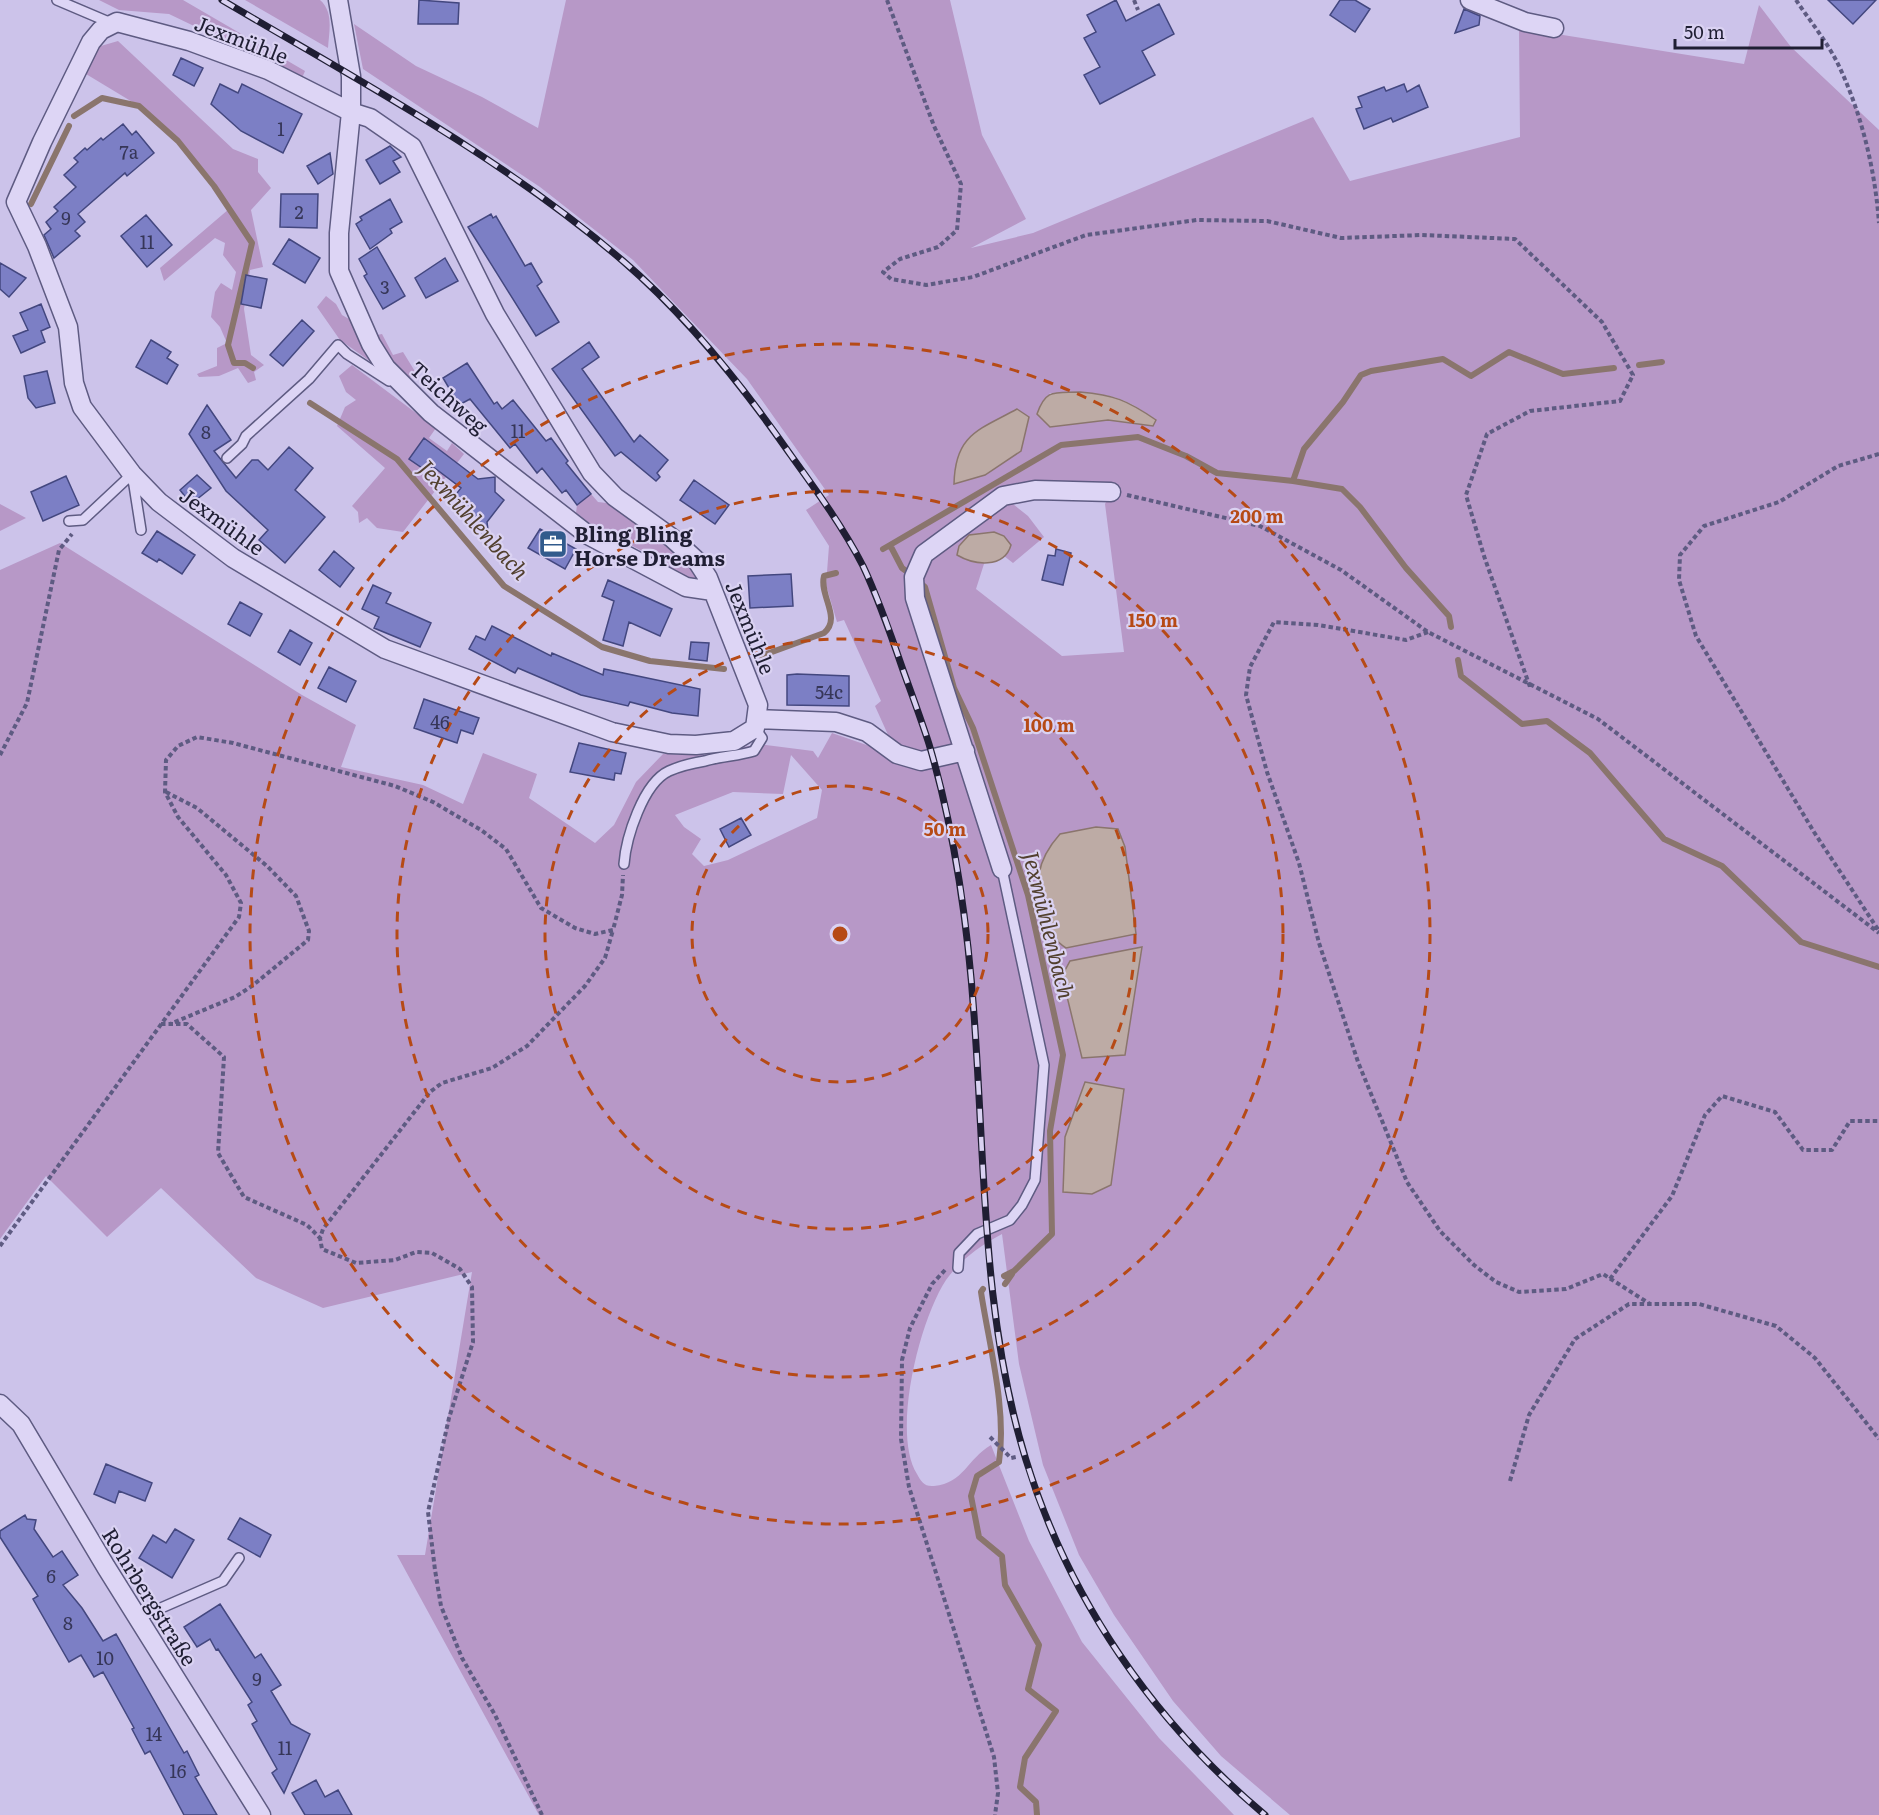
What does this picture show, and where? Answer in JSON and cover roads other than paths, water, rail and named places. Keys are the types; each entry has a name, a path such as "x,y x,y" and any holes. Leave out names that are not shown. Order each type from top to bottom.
{"street":[{"path":"338,0 351,76 351,112"},
{"path":"1470,0 1525,22 1554,28"},
{"name":"Jexmühle","path":"756,724 758,705 746,669 713,591 697,561 672,538 615,497 592,473 495,314 412,147 370,118 351,112 268,70 189,41 117,22 111,23 91,42 42,142 16,202 38,246 68,327 74,383 82,407 132,474 159,502 233,558 385,649 612,732 669,744 696,745 734,741 756,724 836,722 867,732 897,754 921,761 965,751"},
{"name":"Teichweg","path":"351,112 339,233 339,271 371,344 386,368 424,406 588,536 686,587 713,591"},
{"path":"1002,869 915,598 914,577 924,554 1003,496 1035,490 1112,492"},
{"name":"Rohrbergstraße","path":"0,1404 21,1424 261,1815"}],"lane":[{"name":"Jexmühle","path":"57,0 111,23"},
{"path":"227,458 242,444 246,436 309,378 338,345 347,354 424,406"},
{"path":"69,522 83,520 132,474"},
{"path":"132,474 141,530"},
{"path":"624,864 626,847 636,819 645,797 659,778 680,767 754,751 762,738 756,724"},
{"path":"958,1268 959,1253 977,1234 1010,1220 1022,1205 1035,1180 1044,1065 1002,869"},
{"path":"138,1618 223,1581 239,1558"}],"water":[{"path":"1080,392 1120,400 1156,420 1153,426 1108,420 1050,427 1037,414 1048,396"},
{"path":"1017,409 1029,417 1021,451 985,475 954,484 955,467 964,444 981,429"},
{"path":"994,532 1004,536 1011,545 1002,558 980,563 957,555 959,546 969,535"},
{"path":"1096,827 1118,829 1125,847 1136,934 1066,948 1055,938 1049,927 1039,894 1039,874 1046,854 1060,834"},
{"path":"1142,947 1125,1055 1082,1058 1062,976 1070,961"},
{"path":"1085,1082 1124,1089 1111,1185 1092,1194 1063,1192 1065,1137"}],"waterway":[{"name":"Jexmühlenbach","path":"74,116 102,98 139,106 178,141 214,186 252,243 228,345 234,363 245,363 253,368"},
{"name":"Jexmühlenbach","path":"31,204 69,126"},
{"path":"890,545 1061,445 1138,437 1186,456 1217,473 1293,481 1304,449 1343,402 1361,375 1371,371 1443,359 1471,376 1509,352 1563,374 1614,368"},
{"path":"1639,365 1662,362"},
{"name":"Jexmühlenbach","path":"310,403 397,459 504,586 602,647 650,661 724,669"},
{"path":"1293,481 1342,489 1360,507 1406,568 1449,616 1451,627"},
{"name":"Jexmühlenbach","path":"883,549 890,545 902,568 909,573"},
{"name":"Jexmühlenbach","path":"761,656 824,633 831,621 824,591 824,576 836,573"},
{"name":"Jexmühlenbach","path":"918,581 925,587 954,688 973,728 1028,895 1063,1055 1050,1131 1052,1234 1014,1271 1004,1276"},
{"path":"1458,660 1461,676 1522,724 1547,721 1590,753 1664,839 1722,866 1801,942 1879,967"},
{"path":"1005,1284 1012,1274"},
{"name":"Jexmühlenbach","path":"983,1289 981,1292 999,1399 1001,1442 999,1462 977,1476 971,1496 979,1537 1002,1556 1005,1585 1039,1645 1028,1689 1056,1711 1025,1758 1020,1787 1036,1802 1037,1815"}],"railway":[{"path":"222,0 479,154 577,223 623,261 647,282 691,328 733,377 819,495 855,551 880,605 926,735 954,849 965,921 972,993 984,1192 994,1301 1001,1354 1026,1460 1044,1512 1066,1561 1091,1609 1120,1655 1151,1698 1186,1740 1265,1815"}],"place":[{"name":"Bling Bling Horse Dreams","path":"553,544"}]}
